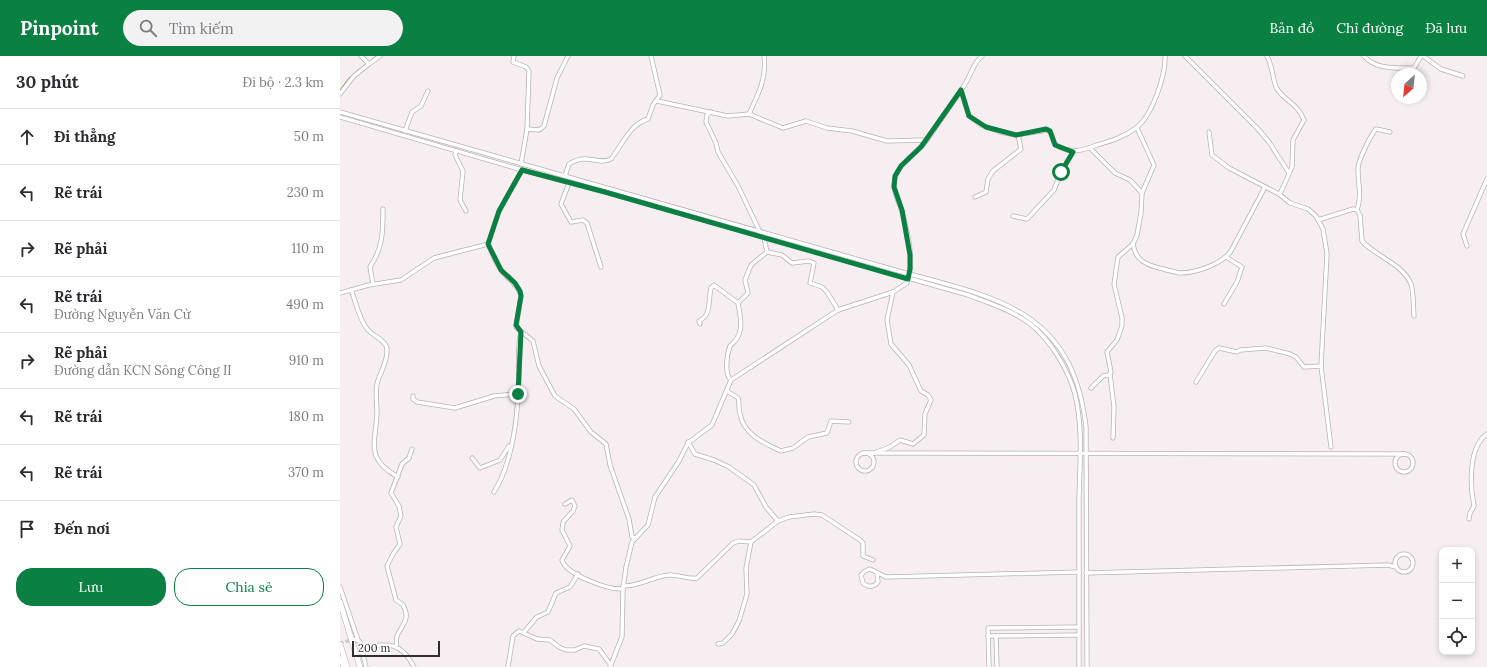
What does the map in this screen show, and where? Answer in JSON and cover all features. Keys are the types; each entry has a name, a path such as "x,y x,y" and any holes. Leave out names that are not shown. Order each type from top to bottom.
{"highway":[{"path":"340,602 360,667"},
{"path":"340,644 347,667"}],"street":[{"path":"361,56 368,64"},
{"path":"340,94 354,76 380,56"},
{"path":"514,56 513,62 526,67 529,71 527,128 521,164"},
{"path":"527,128 539,130 544,126 557,78 568,56"},
{"path":"565,176 568,165 582,158 603,161 611,159 631,130 639,122 648,119 653,105 660,95 651,56"},
{"path":"750,114 763,80 765,65 764,56"},
{"path":"610,666 622,637 623,588 628,554 634,538 648,524 655,498 679,461 688,442 712,425 731,380 838,310 893,292 905,285 909,274 910,255 902,210 896,197 894,184 895,176 901,166 915,154 926,140 961,90 976,62 982,56"},
{"path":"961,90 968,113 972,119 981,125 1000,132 1018,135 1048,130 1051,132 1055,145 1073,152 1090,148 1121,137 1136,128 1143,120 1160,86 1164,72 1165,56"},
{"path":"1185,56 1257,128 1269,142 1289,173"},
{"path":"1267,56 1272,66 1277,89 1295,105 1304,120 1293,143 1292,166 1280,194"},
{"path":"1364,56 1369,62 1380,66 1414,68 1422,56 1453,75 1463,76"},
{"path":"406,131 412,112 420,106 428,91"},
{"path":"657,101 665,104 728,116 750,114 783,128 806,121 827,128 852,131 888,141 926,140"},
{"path":"340,112 969,290 1015,308 1032,319 1055,343 1074,373 1080,391 1086,426 1086,667"},
{"path":"712,112 707,115 706,122 716,143 722,161 738,186 760,232"},
{"path":"340,117 522,170 968,295 1012,313 1029,323 1048,344 1068,375 1078,409 1080,454 1079,667"},
{"path":"1114,438 1114,407 1110,374 1111,368 1107,352 1116,340 1122,326 1122,318 1114,284 1118,257 1133,244 1139,230 1142,193 1154,165 1136,128"},
{"path":"1390,132 1376,129 1359,163 1360,198 1357,210 1360,215 1362,241 1392,264 1408,279 1412,288 1414,316"},
{"path":"1210,132 1212,155 1229,168 1280,194 1290,203 1308,209 1318,220 1326,238 1327,254 1321,366 1331,447"},
{"path":"974,197 986,192 988,179 993,171 1021,149 1018,135"},
{"path":"1090,148 1115,174 1130,180 1142,193"},
{"path":"469,154 470,150"},
{"path":"456,151 455,155 463,171 460,200 466,211"},
{"path":"1013,216 1030,217 1034,209 1054,190 1061,172 1073,152"},
{"path":"522,170 499,211 488,244 501,270 515,283 520,291 521,296 516,325 521,332 531,337 539,366 556,396 574,409 585,425 606,444 610,465 629,519 632,537 634,538"},
{"path":"1467,246 1463,234 1487,179"},
{"path":"569,183 561,204 571,222 583,220 587,223 601,267"},
{"path":"1133,244 1136,254 1140,260 1153,266 1178,273 1195,270 1226,257 1231,251 1266,187"},
{"path":"373,284 369,272 370,267 380,251 384,233 383,209"},
{"path":"1318,220 1352,209 1357,210"},
{"path":"723,226 725,221"},
{"path":"764,238 767,252"},
{"path":"340,293 373,284 401,280 434,258 488,244"},
{"path":"738,304 748,294 745,280 751,265 767,252"},
{"path":"767,252 782,256 791,262 809,261 814,263 810,283 822,287 827,292 838,310"},
{"path":"1224,304 1237,282 1242,267 1226,257"},
{"path":"700,324 699,321 704,319 708,314 710,288 714,285 738,304 740,313 740,333 737,341 730,346 728,356 727,374 731,380"},
{"path":"351,290 366,327 386,348 385,362 377,389 377,413 373,448 376,456 384,468 398,477"},
{"path":"875,454 890,447 900,440 913,444 924,435 925,414 930,400 930,397 921,391 909,365 891,344 887,320 893,292"},
{"path":"494,492 504,473 516,421 521,332"},
{"path":"1048,344 1055,343"},
{"path":"1196,382 1215,351 1219,348 1237,352 1240,350 1266,348 1293,355 1304,367 1321,366"},
{"path":"1091,388 1103,376 1110,374"},
{"path":"727,391 738,398 740,415 746,427 756,439 781,451 793,448 808,437 827,433 831,421 849,422"},
{"path":"413,396 413,399 420,403 455,408 494,396 518,394"},
{"path":"1470,519 1470,513 1474,506 1472,496 1474,456 1484,436"},
{"path":"472,458 480,468 490,464 502,458 511,442"},
{"path":"688,442 696,454 729,467 754,485 766,506 778,521"},
{"path":"396,646 398,636 404,626 406,616 403,605 396,600 387,568 393,554 400,544 396,527 401,516 399,506 392,493 402,464 409,458 412,449"},
{"path":"875,454 873,467 868,471 860,470 856,462 858,456 863,453 1405,454 1412,458 1413,464 1410,469 1405,472 1399,471 1391,456 1388,454"},
{"path":"863,453 869,454 874,462"},
{"path":"1395,463 1399,456 1405,454"},
{"path":"565,504 572,500 575,506 573,511 563,522 561,528 570,546 563,558 563,563 566,568 604,587 623,588 635,586 669,574 697,578 733,543 739,541 751,542"},
{"path":"718,644 723,643 732,634 739,621 747,594 746,568 751,542 778,521 788,517 814,514 822,515 860,540 863,543 864,556 873,560"},
{"path":"1086,573 1388,565 1396,567 1400,571 1406,572 1411,568 1412,563 1410,558 1406,555 1400,556 1388,565"},
{"path":"1395,561 1396,567"},
{"path":"886,577 874,586 868,586 863,583 861,578 863,573 867,570 873,570 886,577 1079,572"},
{"path":"877,573 878,582"},
{"path":"524,632 537,617 548,612 556,593 570,587 578,574"},
{"path":"340,587 357,640 362,648 366,667"},
{"path":"989,667 988,628 1079,627"},
{"path":"508,667 514,634 519,631 537,639 550,640 566,650 575,650 584,646 599,649 610,666"},
{"path":"988,636 1079,635"},
{"path":"996,636 997,667"},
{"path":"362,648 380,644 396,646 407,656 414,667"},
{"path":"340,658 343,667"}],"waterway":[{"path":"369,62 376,56"},
{"path":"340,90 349,78 366,64"}],"tunnel":[{"path":"340,643 352,640"}],"route":[{"path":"518,394 519,342 521,332 516,327 516,320 520,307 520,291 515,283 501,270 488,244 499,211 522,170 605,192 908,279 911,262 902,210 896,197 894,187 895,176 901,166 921,147 961,90 969,116 981,125 1000,132 1016,135 1046,129 1050,131 1055,145 1073,152 1061,172"}]}
